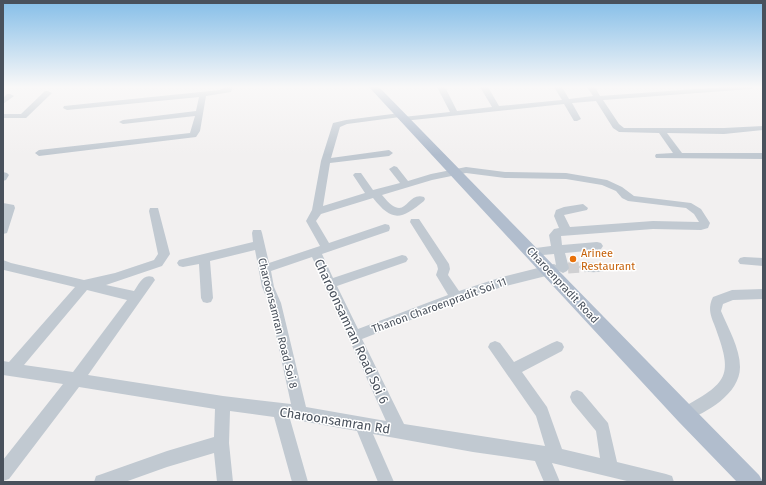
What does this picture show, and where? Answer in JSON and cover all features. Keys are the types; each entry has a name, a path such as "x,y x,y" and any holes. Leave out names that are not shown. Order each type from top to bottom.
{"main road":[{"name":"Charoenpradit Road","path":"395,110 532,252 560,268 685,414 752,482"}],"street":[{"path":"3,116 23,116 30,110"},
{"path":"39,153 193,135 196,131 199,110"},
{"path":"453,110 455,114"},
{"path":"317,211 326,160 336,125 346,122 455,114 485,110"},
{"path":"571,110 577,119"},
{"path":"607,110 619,129 724,131 763,128"},
{"path":"123,122 198,113"},
{"path":"661,130 679,156"},
{"path":"326,160 389,152"},
{"path":"659,156 763,156"},
{"path":"394,169 406,184"},
{"path":"317,211 406,184 454,172 471,170 505,175 566,176 604,182 619,188 626,196 632,199 687,205 697,210 706,223 704,225 653,225 555,233 554,235 560,268"},
{"path":"358,175 373,194 386,207 394,212 405,211 420,199"},
{"path":"3,206 10,206 10,208 3,230"},
{"path":"566,231 559,216 560,213 584,208"},
{"path":"7,369 84,285 116,278 158,263 164,254 154,211"},
{"name":"Charoonsamran Road Soi 6","path":"317,211 312,217 311,221 321,250 330,284 399,431"},
{"path":"415,222 443,264 444,269 442,275 456,297"},
{"path":"264,269 386,228"},
{"name":"Charoonsamran Road Soi 8","path":"204,258 258,239 268,287 275,303 300,413"},
{"path":"532,252 596,246"},
{"path":"183,263 204,258 207,298"},
{"path":"330,284 402,260"},
{"path":"744,261 763,262"},
{"path":"3,264 4,266 136,297"},
{"path":"585,267 602,267"},
{"name":"Thanon Charoenpradit Soi 11","path":"354,336 456,297 560,268"},
{"path":"3,473 75,381 149,280"},
{"path":"685,414 710,401 729,381 734,368 715,311 717,302 732,296 763,294"},
{"path":"496,347 542,412 556,456"},
{"path":"512,370 557,347"},
{"name":"Charoonsamran Rd","path":"7,369 75,381 300,413 399,431 556,456 666,482"},
{"path":"577,397 603,428 610,469"},
{"path":"223,403 221,443 225,482"},
{"path":"280,411 300,482"},
{"path":"361,423 386,482"},
{"path":"102,482 131,476 221,443"},
{"path":"540,454 552,482"}],"tunnel":[{"path":"568,268 585,267"}],"place":[{"name":"Arinee Restaurant","path":"573,259"}]}
